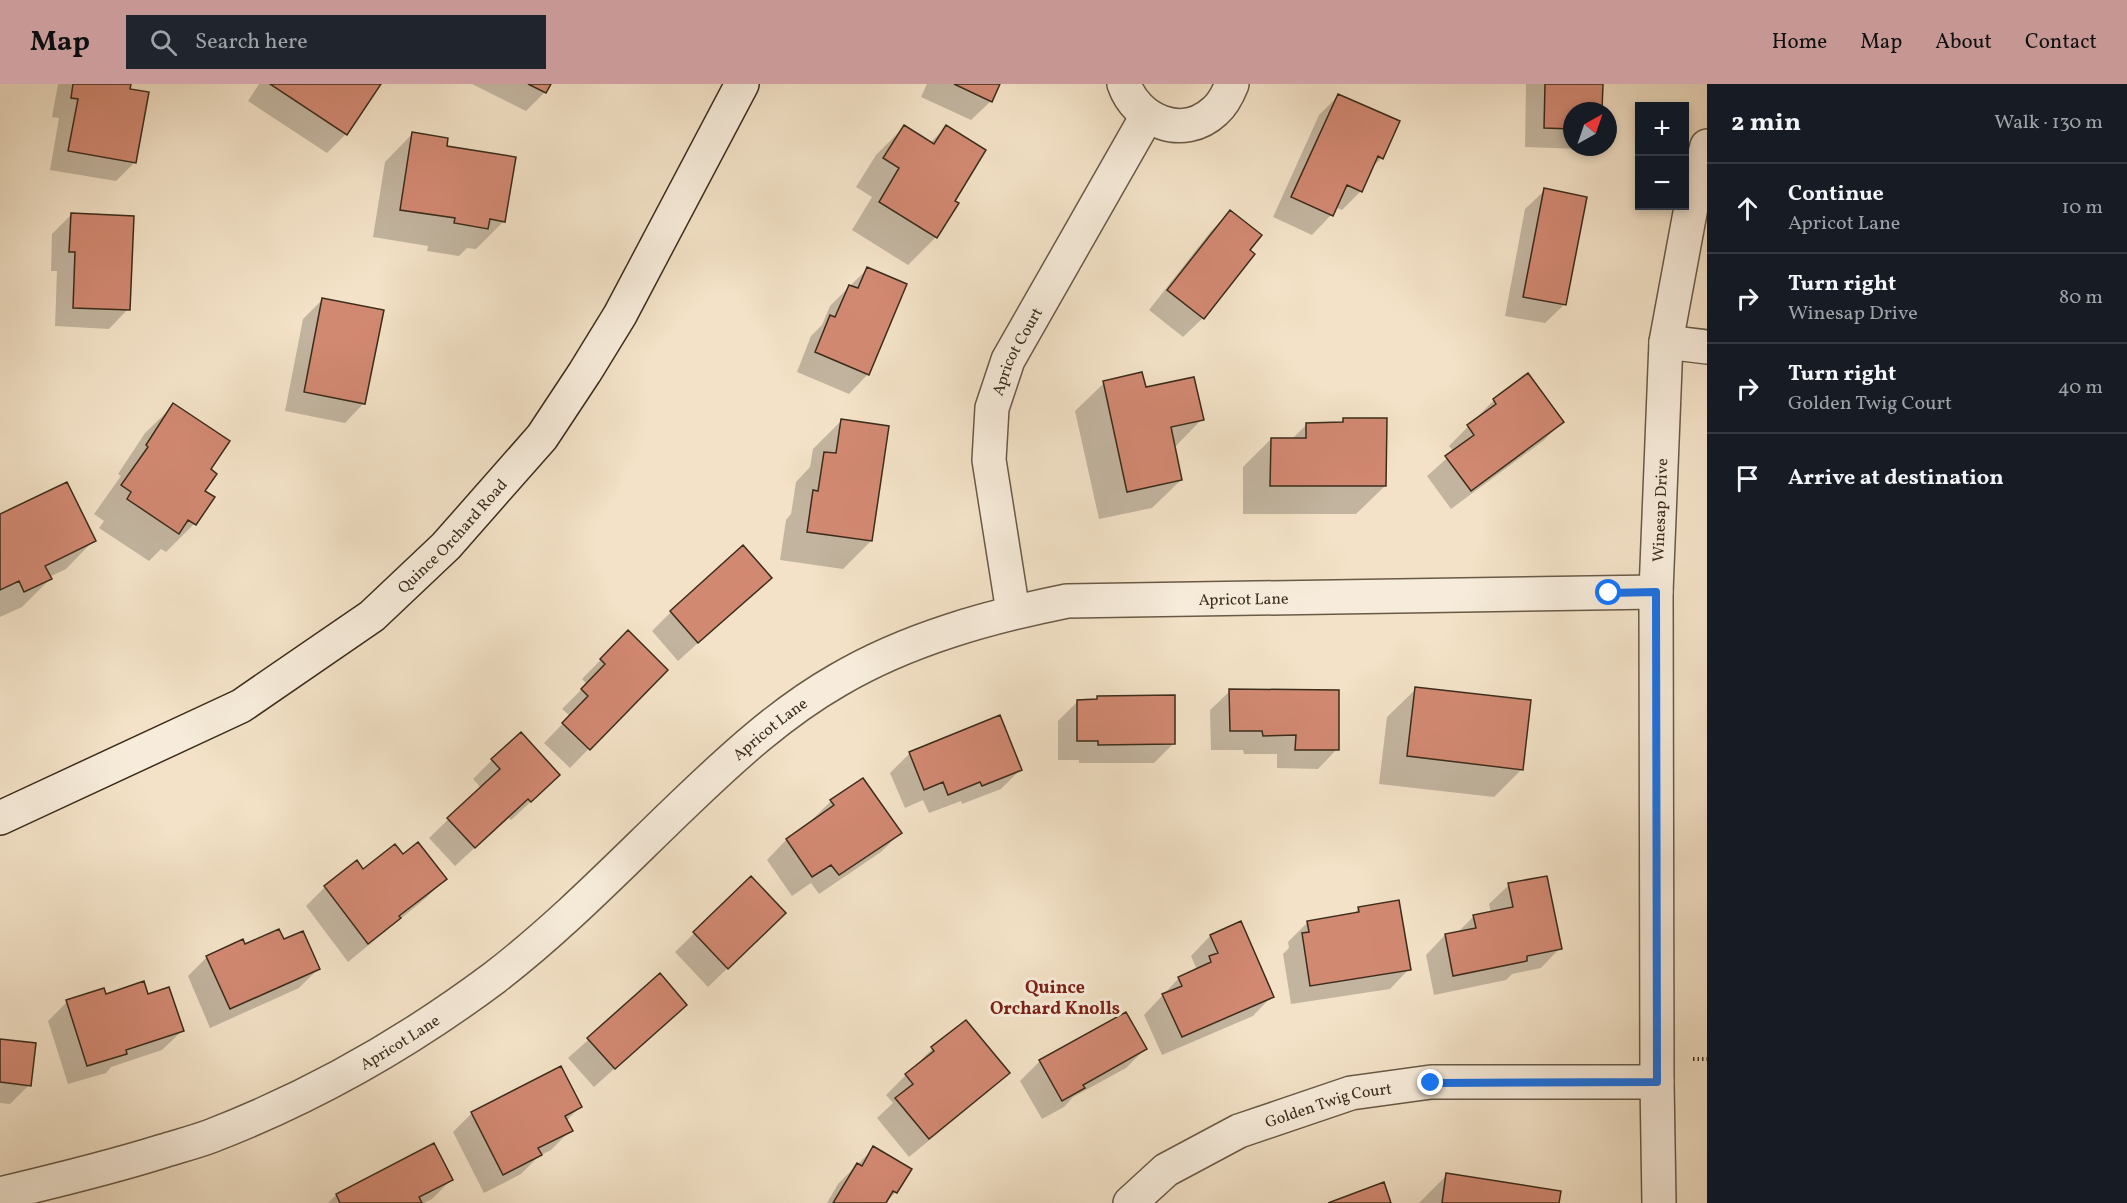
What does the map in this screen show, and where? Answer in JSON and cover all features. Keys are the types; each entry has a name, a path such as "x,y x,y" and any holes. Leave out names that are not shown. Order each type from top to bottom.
{"street":[{"name":"Quince Orchard Road","path":"0,818 241,706 372,616 446,546 542,437 585,372 620,315 742,84"},
{"path":"1124,84 1133,103 1147,116 1163,124 1181,125 1198,122 1214,113 1225,100 1232,84"},
{"name":"Apricot Court","path":"1012,612 989,460 992,408 1008,360 1147,116"},
{"name":"Winesap Drive","path":"1659,1203 1656,592 1666,342 1692,202 1707,146"},
{"path":"1666,342 1707,347"},
{"name":"Apricot Lane","path":"0,1194 110,1168 210,1137 347,1075 426,1026 544,939 737,753 789,713 837,680 886,654 940,634 1012,612 1067,600 1656,592"},
{"name":"Golden Twig Court","path":"1130,1203 1166,1170 1239,1131 1351,1093 1431,1083 1657,1082"}],"building":[{"path":"73,84 131,84 130,89 149,92 136,163 68,151 78,99 71,98"},
{"path":"270,84 381,84 347,135"},
{"path":"528,84 551,84 546,93"},
{"path":"954,84 1000,84 992,102"},
{"path":"1545,84 1603,84 1602,102 1563,102 1563,129 1544,128"},
{"path":"1338,94 1400,121 1383,159 1378,156 1362,192 1347,185 1333,216 1291,197"},
{"path":"904,125 934,144 946,125 986,150 955,201 959,203 937,238 879,202 899,168 883,158"},
{"path":"412,132 448,138 447,146 516,157 505,222 490,219 488,229 454,223 455,218 400,210"},
{"path":"1544,188 1587,197 1566,305 1523,297"},
{"path":"1230,210 1262,235 1250,250 1255,254 1204,319 1167,290"},
{"path":"71,213 134,216 130,310 73,308 75,252 69,252"},
{"path":"867,267 907,284 869,375 815,352 830,315 835,317 849,285 858,288"},
{"path":"322,298 384,310 365,404 304,392"},
{"path":"1142,372 1146,387 1194,377 1204,420 1171,427 1182,480 1127,492 1103,381"},
{"path":"1528,373 1564,422 1471,491 1445,456 1474,435 1467,425 1496,404 1493,399"},
{"path":"173,403 230,441 211,469 217,474 205,491 215,497 196,525 188,520 179,534 127,499 131,492 121,485 148,447 146,445"},
{"path":"1343,418 1387,418 1386,486 1270,486 1271,438 1306,438 1306,423 1343,422"},
{"path":"841,419 889,426 872,541 807,532 813,490 818,491 824,452 836,453"},
{"path":"67,482 96,541 45,566 52,579 24,592 19,581 0,590 0,514"},
{"path":"743,545 772,578 698,643 670,611"},
{"path":"628,630 668,670 590,750 562,723 588,696 581,689 605,664 600,659"},
{"path":"1415,687 1531,700 1523,770 1407,756"},
{"path":"1229,689 1339,690 1339,750 1295,750 1296,735 1263,736 1262,731 1230,731"},
{"path":"1175,695 1175,744 1098,745 1098,741 1077,741 1077,700 1097,699 1097,696"},
{"path":"1000,715 1022,770 982,786 980,782 948,795 943,782 924,790 909,752"},
{"path":"521,732 560,775 531,802 528,799 475,848 447,818 500,769 491,759"},
{"path":"863,778 902,833 839,875 831,865 812,877 786,839 834,805 830,800"},
{"path":"418,842 447,879 399,916 401,918 368,944 324,886 357,860 363,869 395,844 403,854"},
{"path":"751,876 786,913 728,969 693,932"},
{"path":"1547,876 1562,949 1527,956 1527,961 1453,976 1445,934 1476,928 1473,915 1513,907 1508,883"},
{"path":"1399,900 1411,970 1310,986 1302,933 1309,932 1307,921 1359,912 1358,907"},
{"path":"1241,921 1274,997 1182,1037 1162,994 1182,986 1178,977 1211,962 1209,956 1218,953 1210,935"},
{"path":"279,929 284,939 303,931 320,969 230,1009 206,956 243,939 245,944"},
{"path":"660,973 687,1005 615,1069 587,1038"},
{"path":"144,981 148,994 169,987 184,1031 126,1050 127,1054 87,1066 66,1000 104,988 106,994"},
{"path":"1126,1012 1147,1049 1083,1085 1085,1088 1062,1101 1039,1060"},
{"path":"966,1020 1010,1073 929,1139 895,1098 913,1084 905,1074 934,1051 931,1047"},
{"path":"0,1039 36,1043 31,1086 0,1082"},
{"path":"561,1066 582,1107 565,1116 573,1131 538,1148 542,1155 503,1175 471,1112"},
{"path":"434,1143 453,1180 419,1197 422,1203 340,1203 336,1194"},
{"path":"873,1146 912,1169 897,1193 893,1191 886,1203 833,1203 857,1163 862,1166"},
{"path":"1446,1173 1561,1191 1559,1203 1442,1203"},
{"path":"1384,1182 1391,1203 1328,1203"}],"district":[{"name":"Quince Orchard Knolls","path":"1055,997"}],"route":[{"path":"1431,1083 1657,1082 1656,592 1609,593"}]}
